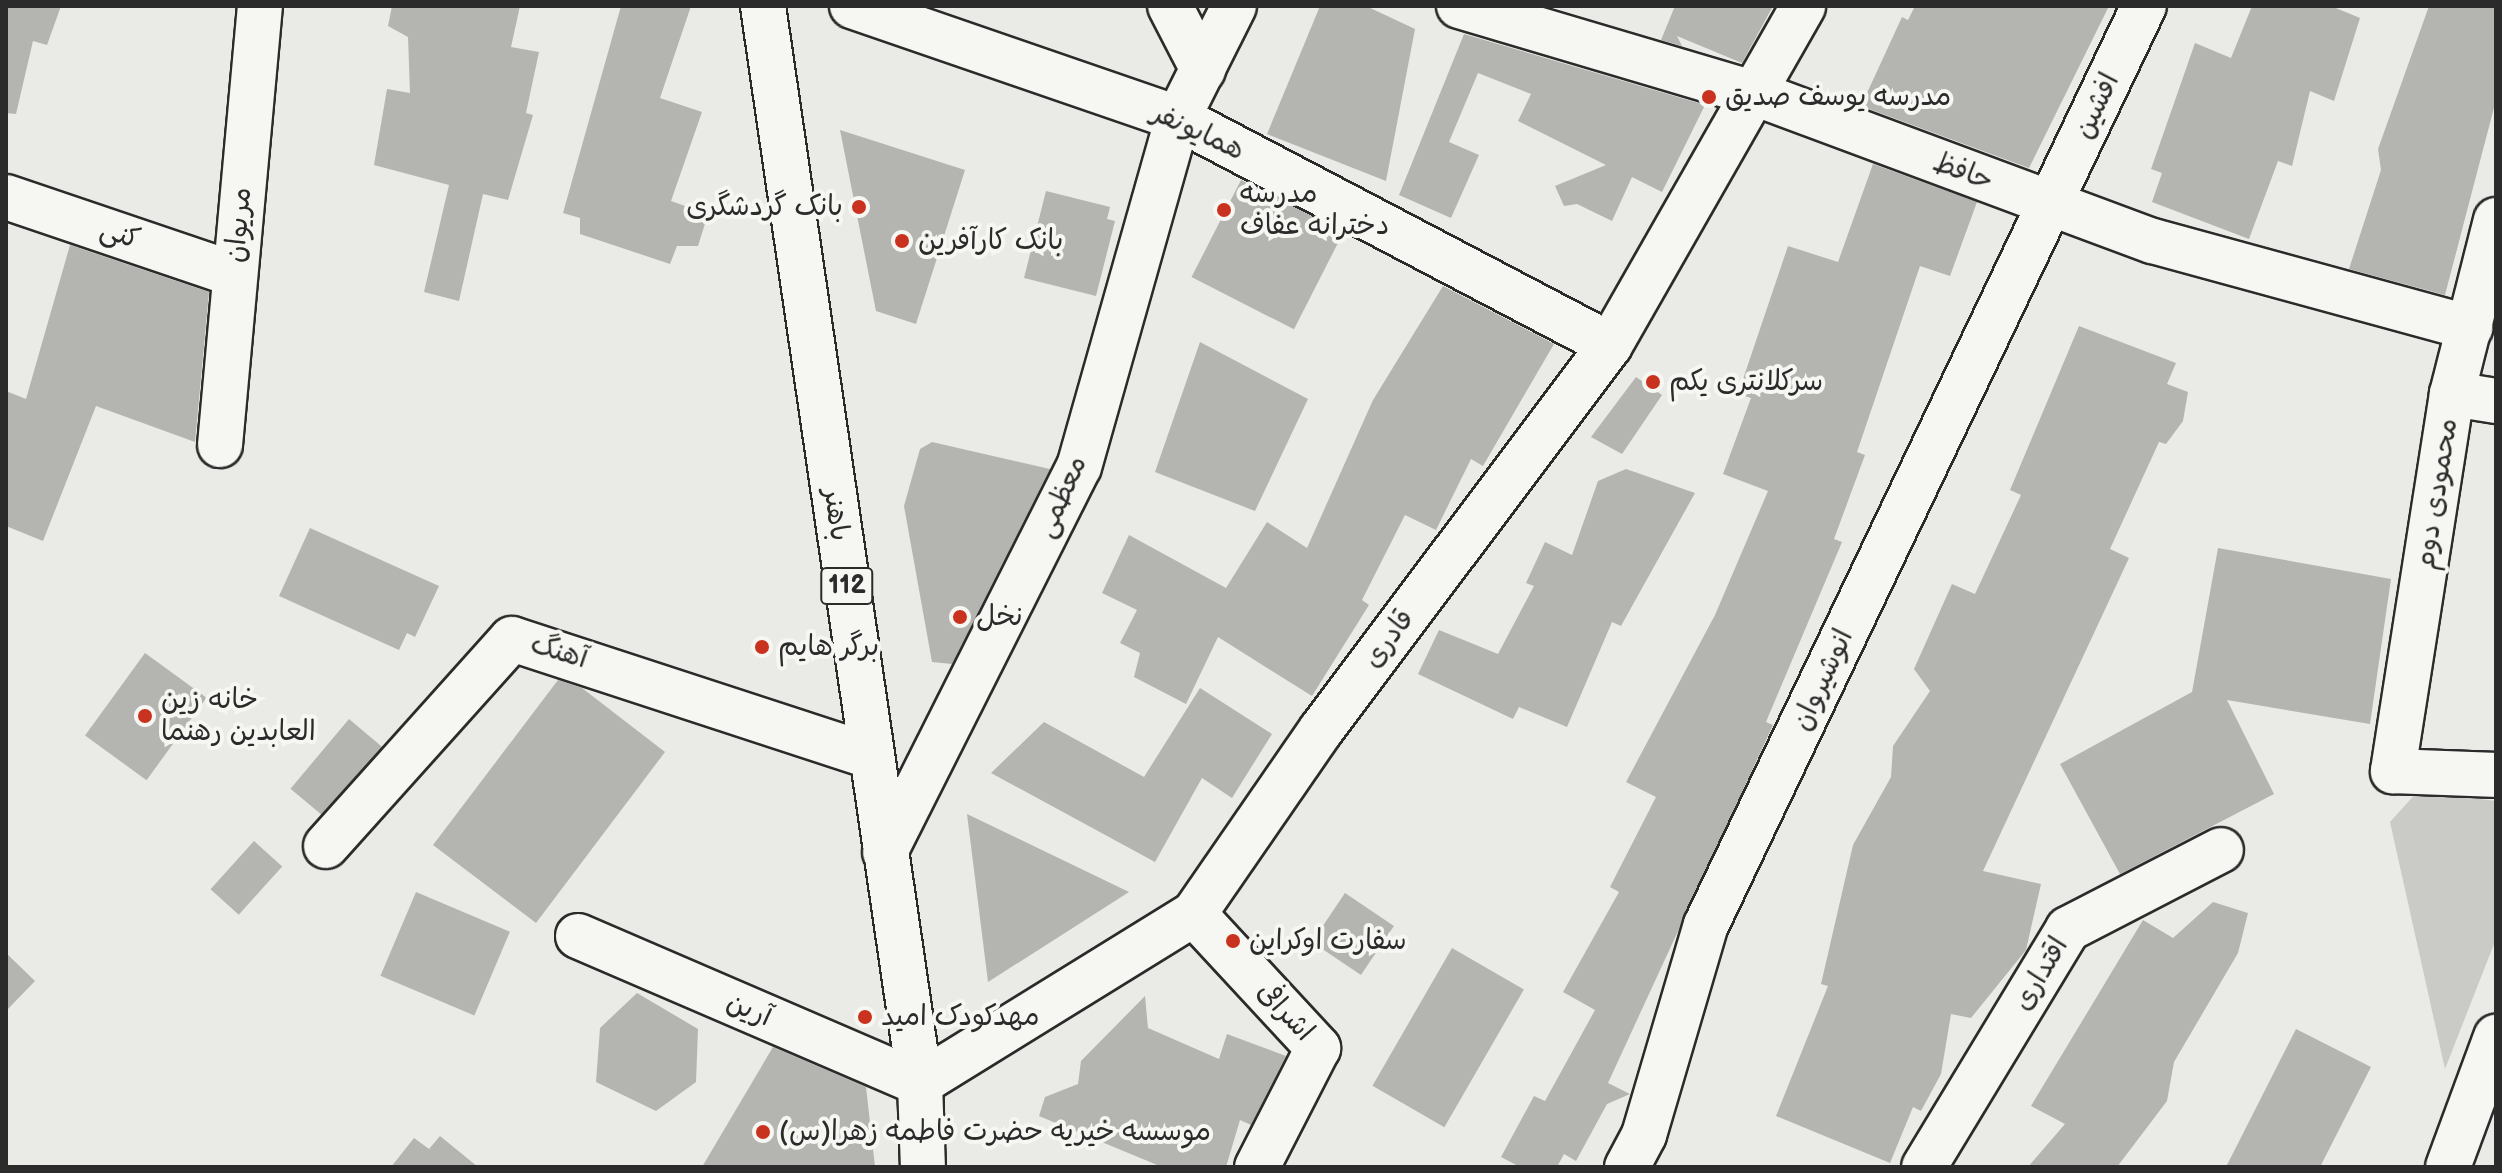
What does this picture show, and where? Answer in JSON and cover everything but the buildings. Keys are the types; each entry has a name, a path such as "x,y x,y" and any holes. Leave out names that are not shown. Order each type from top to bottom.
{"street":[{"name":"مریوان","path":"220,445 260,6"},
{"name":"باهنر","path":"763,6 920,1083 923,1167"},
{"name":"همایونفر","path":"852,6 1178,118 1610,345"},
{"path":"1170,6 1203,70"},
{"name":"معظمی","path":"885,852 1079,467 1178,118 1234,6"},
{"name":"حافظ","path":"1459,6 1757,94 2049,206 2470,328"},
{"name":"قادری","path":"920,1083 1194,914 1610,345 1757,94 1803,6"},
{"name":"افشین","path":"2049,206 2144,6"},
{"name":"کنی","path":"6,197 234,274"},
{"name":"انوشیروان","path":"1627,1167 1644,1135 1706,925 2049,206"},
{"name":"محمودی دوم","path":"2496,220 2452,394 2393,771 2496,775"},
{"path":"2452,394 2496,401"},
{"name":"آهنگ","path":"326,846 512,639 871,756"},
{"name":"اقتداری","path":"1924,1167 2068,929 2221,850"},
{"name":"اشرافی","path":"1194,914 1318,1048 1257,1167"},
{"name":"آرین","path":"578,936 920,1083"},
{"path":"2448,1167 2496,1037"}],"shaded area":[{"path":"2418,791 2496,801 2496,939 2445,1069 2390,822"}],"place":[{"name":"مدرسه یوسف صدیق","path":"1709,97"},
{"name":"بانک گردشگری","path":"859,207"},
{"name":"مدرسه دخترانه عفاف","path":"1224,210"},
{"name":"بانک کارآفرین","path":"902,241"},
{"name":"سرکلانتری یکم","path":"1653,382"},
{"name":"نخل","path":"960,617"},
{"name":"برگر هایم","path":"762,647"},
{"name":"خانه زین العابدین رهنما","path":"145,716"},
{"name":"سفارت اوکراین","path":"1233,941"},
{"name":"مهدکودک امید","path":"865,1017"},
{"name":"موسسه خیریه حضرت فاطمه زهرا(س)","path":"763,1132"}]}
